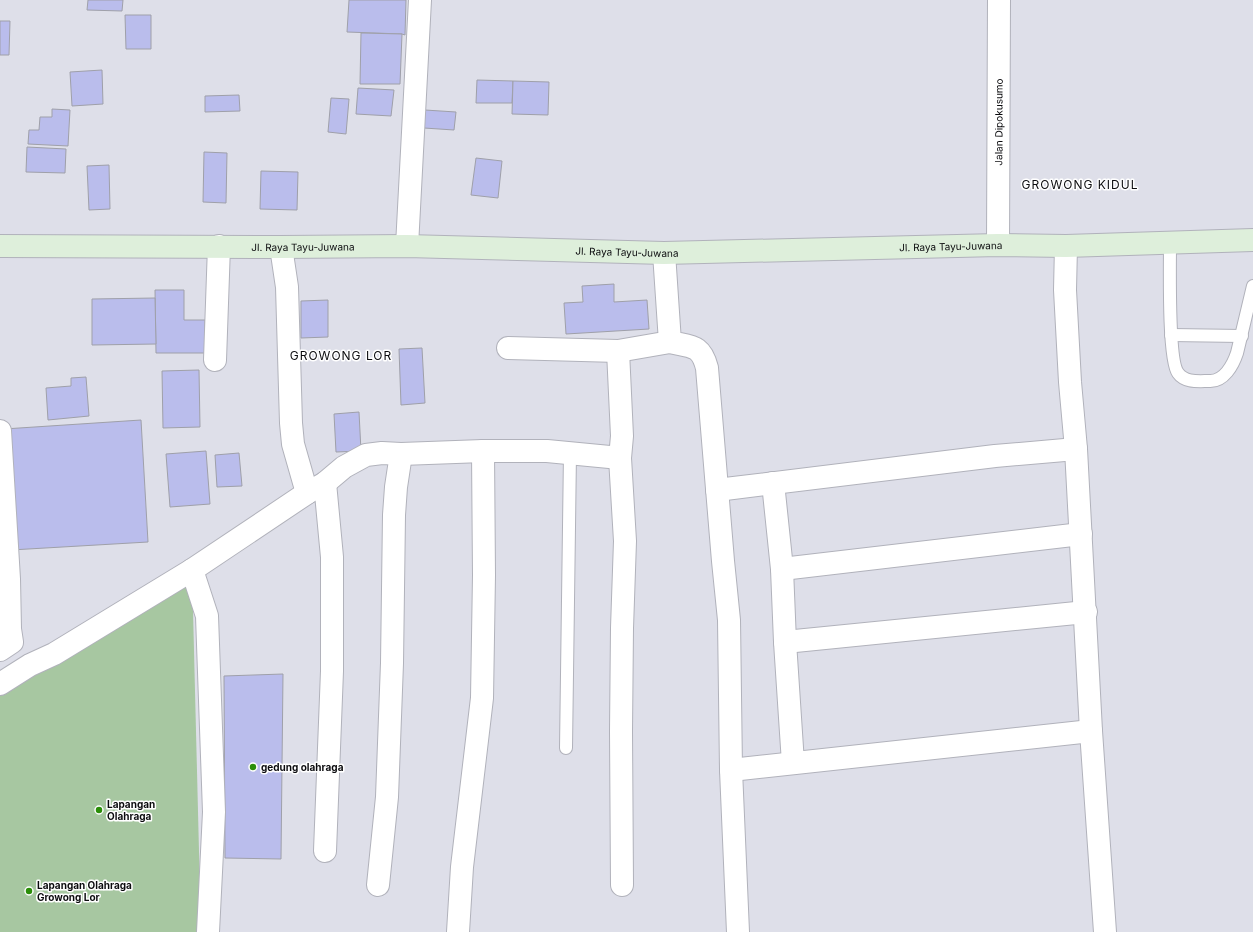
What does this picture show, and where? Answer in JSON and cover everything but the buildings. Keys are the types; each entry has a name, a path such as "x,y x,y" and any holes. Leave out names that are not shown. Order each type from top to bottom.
{"main road":[{"name":"Jl. Raya Tayu-Juwana","path":"0,246 219,246 284,267 407,246 664,253 998,245 1066,246 1253,240"}],"street":[{"path":"407,246 420,0"},
{"name":"Jalan Dipokusumo","path":"998,245 999,0"},
{"path":"215,360 219,246"},
{"path":"1066,246 1066,290 1070,382 1076,449 1086,612 1091,732 1105,932"},
{"path":"664,253 670,342"},
{"path":"284,267 293,444 316,488 332,557 332,671 325,851"},
{"path":"508,348 618,351 670,342 696,348 701,351 705,358 729,620 731,770 738,932"},
{"path":"618,351 622,436 620,458 625,541 621,715 622,885"},
{"path":"0,431 10,579 10,629 16,652 0,684"},
{"path":"717,490 995,456 1076,449"},
{"path":"16,652 54,654 192,570 316,488 344,467 366,455 382,453 401,454 483,451 547,451 620,458"},
{"path":"458,932 462,867 482,698 484,575 483,451"},
{"path":"378,885 387,781 392,663 394,515 396,487 401,454"},
{"path":"773,482 782,569 793,763"},
{"path":"782,569 1081,534"},
{"path":"192,570 207,616 214,812 208,932"},
{"path":"785,642 1086,612"},
{"path":"731,770 1091,732"}],"lane":[{"path":"1170,243 1171,335 1173,363 1178,373 1188,380 1212,382 1228,372 1234,363 1242,336 1253,286"},
{"path":"1171,335 1242,336"},
{"path":"566,748 570,453"}],"green space":[{"name":"Lapangan Olahraga","path":"192,570 201,932 0,932 0,688"}],"place":[{"name":"gedung olahraga","path":"253,767"},
{"name":"Lapangan Olahraga","path":"99,810"},
{"name":"Lapangan Olahraga Growong Lor","path":"29,891"}],"district":[{"name":"GROWONG KIDUL","path":"1080,185"},
{"name":"GROWONG LOR","path":"341,356"}]}
